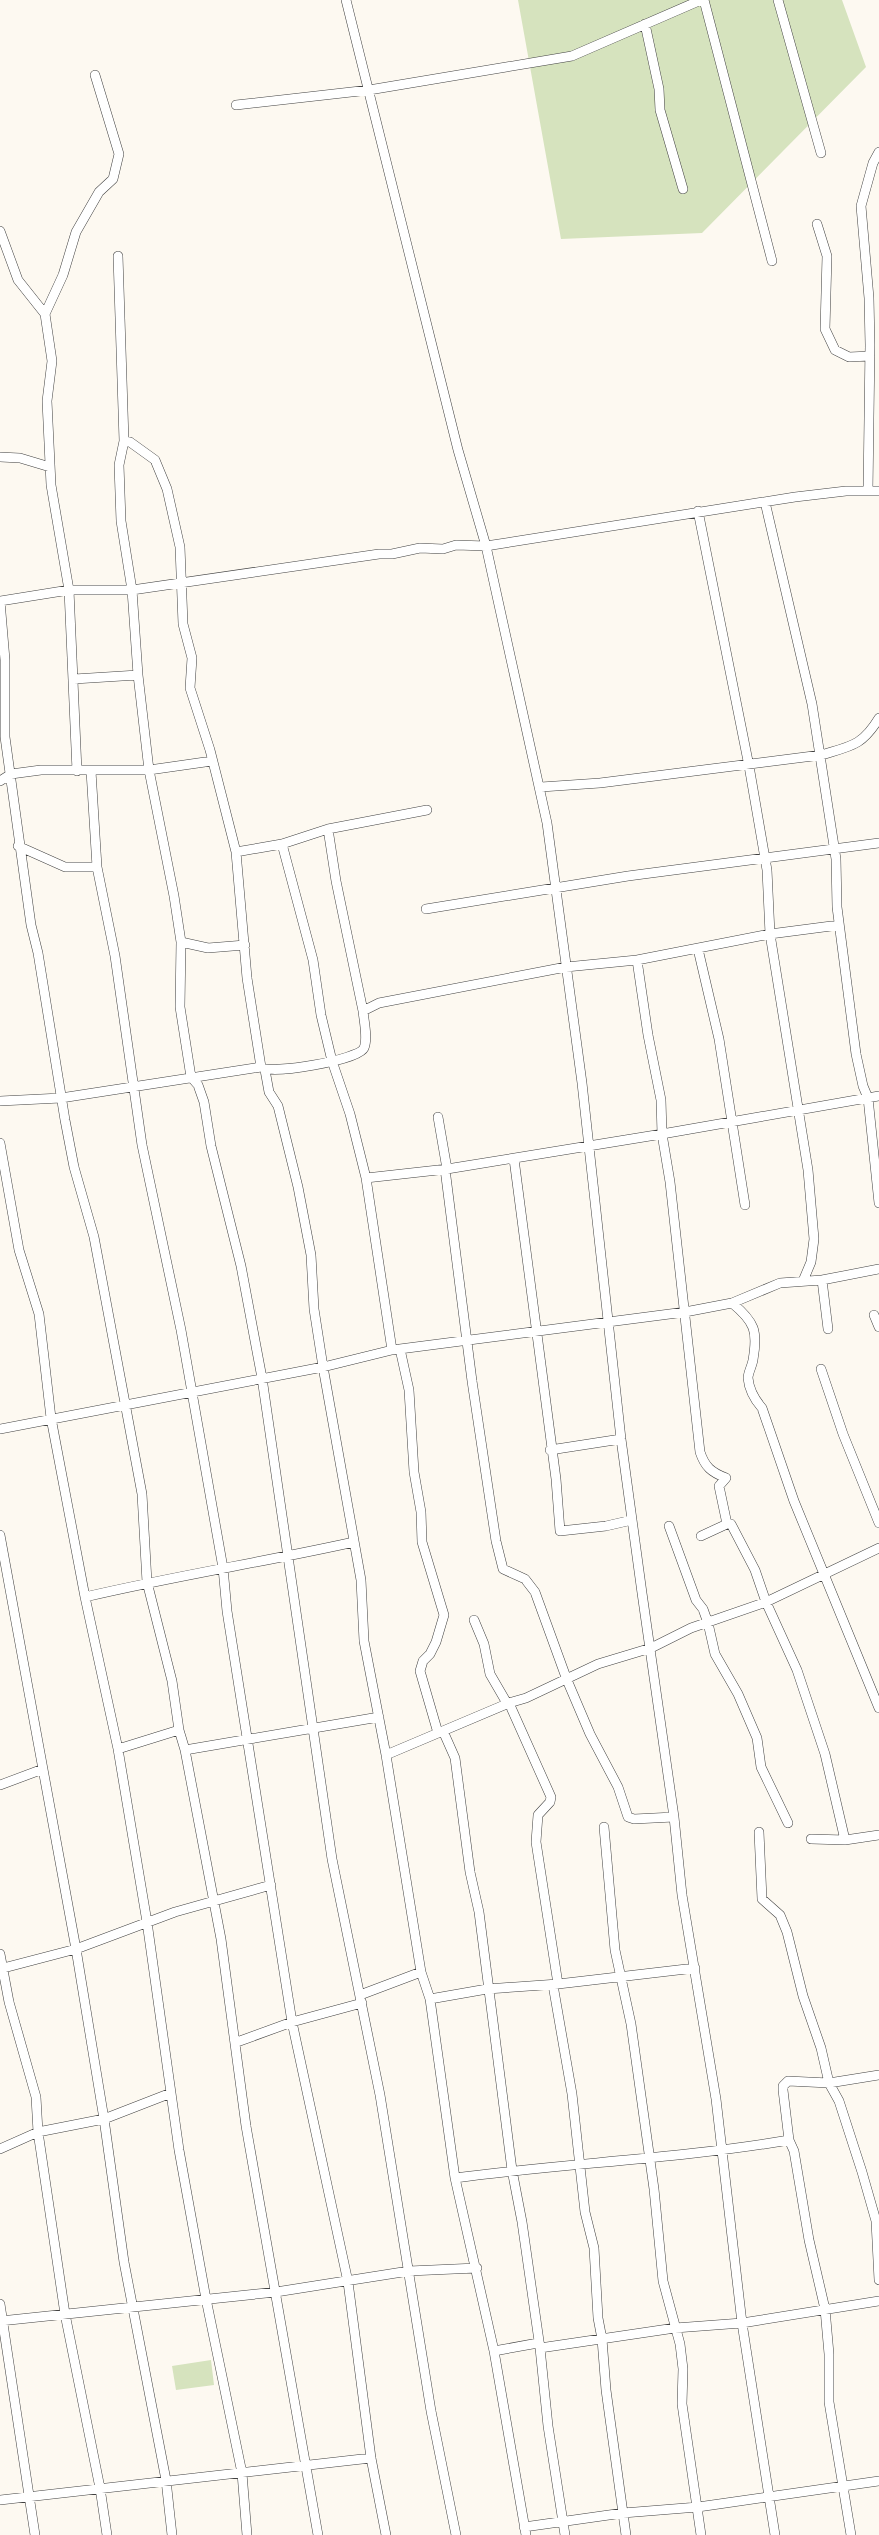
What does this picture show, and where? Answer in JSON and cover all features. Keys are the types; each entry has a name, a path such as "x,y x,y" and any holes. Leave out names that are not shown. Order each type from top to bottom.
{"street":[{"path":"346,0 458,450 486,546 541,787 566,967 621,1439 674,1817 682,1895 722,2151 742,2323 775,2535"},
{"path":"236,105 369,90 572,56 702,0 772,261"},
{"path":"778,0 821,153"},
{"path":"645,24 659,89 660,111 683,189"},
{"path":"45,314 63,275 76,232 99,192 113,179 118,154 94,75"},
{"path":"868,490 874,415 870,356 874,345 861,206 873,163 879,152"},
{"path":"817,224 827,256 825,329 835,350 849,357 870,356"},
{"path":"0,231 3,251 18,280 45,314 52,361 47,401 50,468 56,523 69,590 77,771"},
{"path":"118,256 124,441 119,465 121,521 132,590 148,770 181,942 180,1006 191,1077 198,1085 204,1102 211,1146 241,1266 262,1378 315,1727 332,1859 380,2094 431,2411 456,2535"},
{"path":"124,441 130,442 155,460 167,489 180,547 183,624 192,658 190,688 236,852 247,978 263,1069 269,1092 278,1106 298,1187 311,1255 314,1309 361,1580 364,1641 386,1755 421,1972 430,2000 455,2178 494,2351 525,2531 564,2522 623,2513 698,2507 879,2481"},
{"path":"0,457 20,458 50,468"},
{"path":"318,2535 246,2126 237,2042 213,1900 185,1750 179,1730 172,1680 147,1582 142,1494 96,1247 74,1167 18,846 10,774 3,737 5,660 0,601 69,590 132,590 295,565 379,554 392,555 420,548 486,546 698,511 846,490 879,491"},
{"path":"765,502 812,704 821,755 834,848 839,925 856,1054 868,1098 879,1203"},
{"path":"698,511 749,765 768,880 770,934 800,1111 814,1239 811,1262 803,1281"},
{"path":"74,679 138,675"},
{"path":"541,787 600,783 821,755 851,746 868,735 879,718"},
{"path":"0,781 10,774 41,770 148,770 212,760"},
{"path":"91,771 97,867 116,956 142,1145 171,1278 192,1392 222,1568 292,2022 348,2282 371,2458 386,2535"},
{"path":"236,852 282,844 328,829 427,810"},
{"path":"0,1101 61,1098 191,1077 263,1069 276,1071 332,1061 360,1053 364,1047 363,1011 328,829"},
{"path":"426,909 763,857 879,843"},
{"path":"282,844 313,960 321,1015 332,1061 350,1114 366,1178 396,1349 409,1390 414,1472 421,1512 422,1542 444,1616 436,1642 430,1654 423,1661 420,1671 441,1732 455,1758 470,1872 479,1912 487,1989 565,2535"},
{"path":"18,846 65,867 97,867"},
{"path":"363,1011 379,1003 396,999 566,967 637,960 770,934 839,925"},
{"path":"181,942 208,948 245,945"},
{"path":"698,949 719,1039 745,1205"},
{"path":"637,960 648,1035 661,1100 662,1134 700,1452 704,1464 711,1472 726,1478 719,1486 727,1524"},
{"path":"366,1178 549,1154 587,1144 662,1134 879,1096"},
{"path":"438,1117 467,1340 499,1556 503,1569 525,1579 535,1592 567,1680 590,1734 618,1787 628,1817 634,1819 674,1817"},
{"path":"0,1143 19,1250 39,1314 51,1418 85,1597 118,1749 147,1922 179,2150 206,2299 242,2473 247,2535"},
{"path":"514,1159 537,1330 550,1450 556,1479 560,1531 606,1526 632,1520"},
{"path":"0,1429 104,1407 125,1406 323,1367 396,1349 685,1312 732,1303 780,1283 822,1280 879,1269"},
{"path":"822,1280 828,1329"},
{"path":"732,1303 754,1326 756,1336 753,1363 748,1377 754,1398 762,1408 794,1501 879,1708"},
{"path":"874,1315 879,1327"},
{"path":"821,1369 843,1434 879,1523"},
{"path":"550,1450 621,1439"},
{"path":"701,1536 731,1524 755,1570 766,1602 797,1670 825,1754 845,1840"},
{"path":"669,1526 696,1600 703,1609 715,1654 738,1694 757,1738 761,1767 788,1823"},
{"path":"0,1535 76,1948 133,2308 166,2480 172,2535"},
{"path":"85,1597 147,1582 288,1557 354,1542"},
{"path":"386,1755 526,1698 598,1664 651,1648 691,1628 766,1602 879,1548"},
{"path":"474,1620 484,1644 490,1674 508,1704 551,1797 550,1802 538,1815 536,1842 572,2094 578,2164 588,2229 594,2248 598,2318 613,2455 626,2535"},
{"path":"185,1750 379,1717"},
{"path":"118,1749 179,1730"},
{"path":"0,1785 43,1769"},
{"path":"604,1827 615,1950 631,2024 654,2189 663,2281 680,2344 683,2369 682,2404 701,2535"},
{"path":"759,1832 762,1899 780,1915 787,1932 830,2083 842,2110 877,2221 879,2280"},
{"path":"811,1839 845,1840 879,1834"},
{"path":"1,1969 76,1948 213,1900 271,1885"},
{"path":"0,1954 9,2002 36,2097 38,2132 65,2314 100,2488 107,2535"},
{"path":"430,2000 487,1989 556,1984 695,1968"},
{"path":"237,2042 361,1999 421,1972"},
{"path":"851,2535 829,2402 829,2354 825,2309 809,2240 794,2151 789,2140 783,2090 788,2081 830,2083 879,2075"},
{"path":"0,2149 38,2132 104,2119 171,2093"},
{"path":"455,2178 512,2170 722,2151 789,2140"},
{"path":"1,2321 276,2292 409,2271 477,2268"},
{"path":"494,2351 602,2340 675,2328 742,2323 879,2301"},
{"path":"0,2304 35,2535"},
{"path":"0,2500 371,2458"}],"green space":[{"path":"518,0 842,0 866,67 702,233 561,239"},
{"path":"211,2360 214,2385 176,2390 172,2366"}]}
